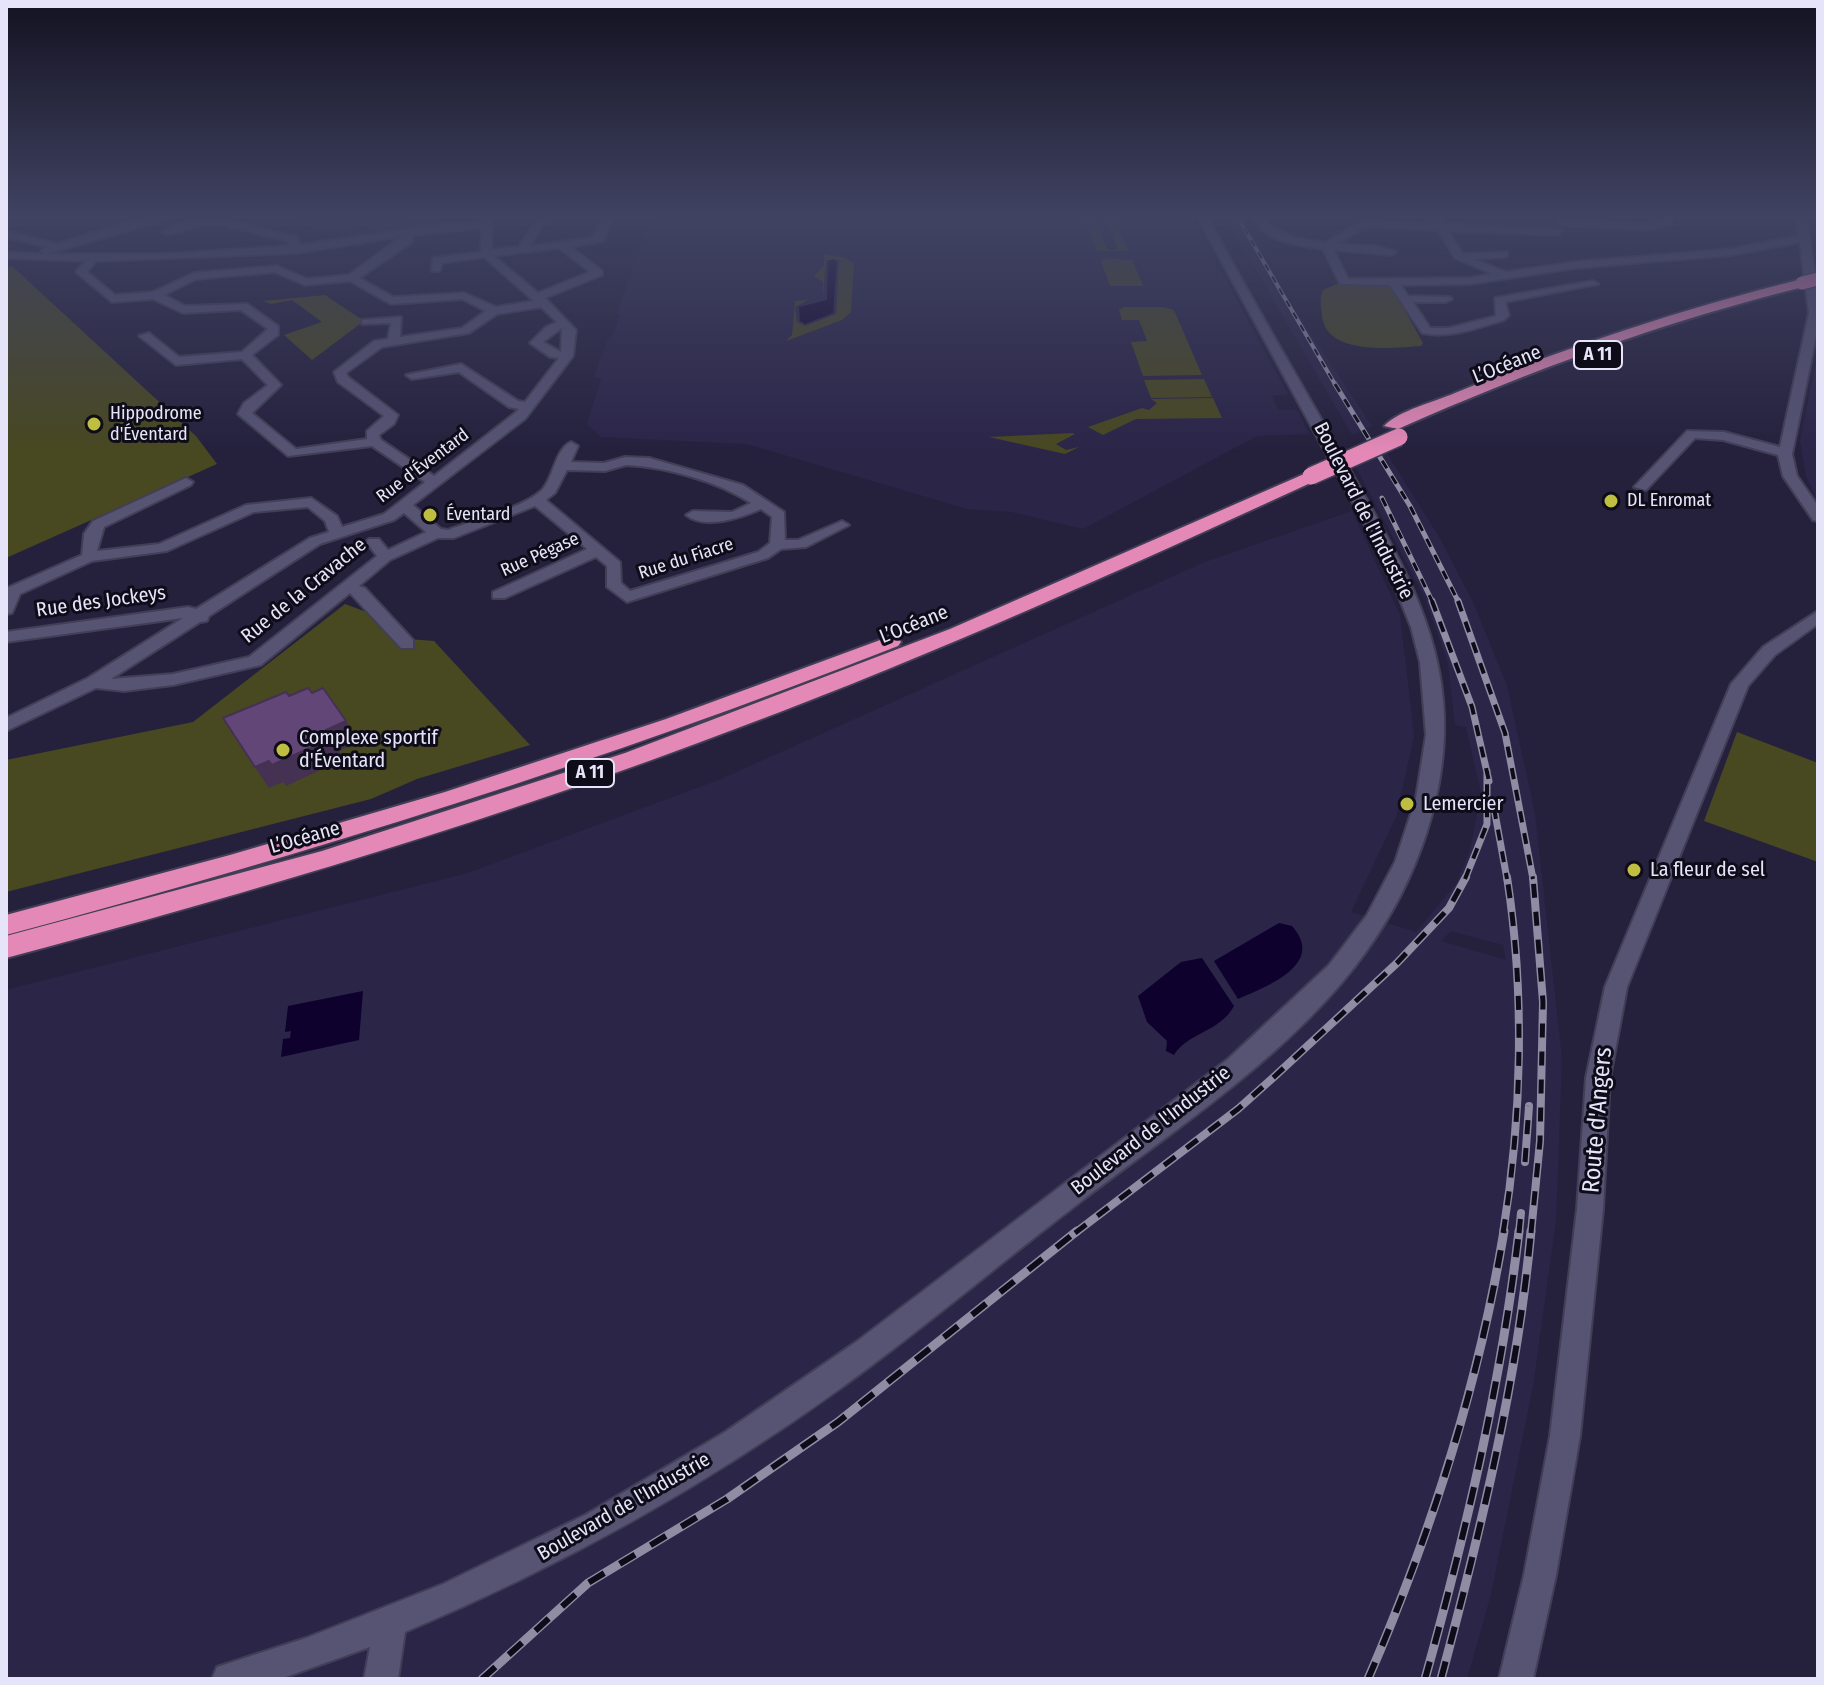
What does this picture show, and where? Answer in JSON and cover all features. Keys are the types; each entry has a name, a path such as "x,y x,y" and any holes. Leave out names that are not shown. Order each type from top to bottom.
{"highway":[{"name":"L’Océane","path":"6,925 352,830 592,753 854,657 1396,432 1618,348 1787,295"},
{"name":"L’Océane","path":"6,947 393,838 642,755 852,676 1156,547 1308,470"}],"street":[{"path":"107,295 112,299 155,295 179,310 247,307 275,331 245,355 176,361 145,336"},
{"path":"380,295 391,301 464,296 494,311"},
{"path":"532,295 564,323 570,330 567,356 554,354 536,343 550,329 564,323"},
{"path":"435,483 375,442 372,434 389,421 391,415 339,376 373,347 394,340 465,331 494,311 551,295"},
{"name":"Boulevard de l'Industrie","path":"229,1679 390,1626 531,1561 629,1507 803,1397 1247,1057 1338,971 1383,905 1416,827 1433,755 1435,701 1425,645 1412,605 1379,535 1246,295"},
{"path":"1403,295 1426,331 1449,332 1500,318 1503,315 1498,300 1530,295"},
{"path":"112,299 111,304 121,312"},
{"path":"1406,299 1446,299"},
{"path":"1817,308 1785,454 1790,476 1818,517"},
{"path":"366,322 397,319 394,340"},
{"path":"245,355 275,385 249,406 245,414 287,451 300,453 375,442"},
{"name":"Rue d'Éventard","path":"6,725 94,682 201,617 315,541 381,522 435,483 529,406 567,356"},
{"path":"412,375 461,368 514,404 529,406"},
{"path":"1641,487 1684,441 1701,432 1785,454"},
{"path":"544,495 571,446"},
{"path":"562,466 605,467 639,460 731,485 779,515 777,545"},
{"path":"405,506 436,533 449,535 605,467"},
{"path":"89,557 92,534 98,524 186,482"},
{"name":"Rue du Fiacre","path":"544,495 615,565 613,584 627,597 763,555 777,545 801,544 842,525"},
{"path":"6,609 9,598 23,585 89,557 162,548 251,508 304,501 316,504 334,523 337,533"},
{"path":"693,515 734,516 763,503"},
{"path":"381,522 407,546"},
{"path":"385,557 436,533"},
{"name":"Rue de la Cravache","path":"94,682 109,687 237,668 255,661 385,557 374,542"},
{"name":"Rue Pégase","path":"499,595 598,550"},
{"path":"348,587 359,591 407,644"},
{"name":"Rue des Jockeys","path":"6,637 188,612 201,617"},
{"name":"Route d'Angers","path":"1516,1679 1540,1575 1565,1436 1589,1224 1598,1078 1616,987 1740,684 1769,651 1818,616"},
{"path":"381,1679 390,1626"}],"shaded area":[{"name":"Hippodrome d'Éventard","path":"6,295 43,295 196,436 217,464 6,558"},
{"path":"325,295 364,321 312,360 284,335 322,322 292,300 271,304 263,301"},
{"path":"623,295 1234,295 1288,394 1272,396 1278,410 1297,410 1309,434 1257,436 1083,529 1012,512 967,509 747,444 601,437 587,424 601,379 594,377 608,338 613,336 620,315 617,313"},
{"path":"827,295 834,295 833,313 805,324 800,321 799,307 827,300"},
{"path":"837,295 852,295 851,312 842,320 786,341 792,335 795,301 808,300 795,307 797,322 805,326 836,314"},
{"path":"1271,295 1285,295 1372,426 1352,435"},
{"path":"1322,295 1396,295 1423,343 1421,346 1378,348 1347,343 1326,328"},
{"path":"1124,307 1174,310 1202,375 1143,376 1131,342 1147,341 1139,320 1122,320 1119,310"},
{"path":"1818,353 1818,502 1806,476 1800,441"},
{"path":"1204,379 1212,397 1151,398 1144,380"},
{"path":"1213,398 1222,418 1136,419 1103,435 1088,427 1142,408 1149,410 1157,403 1151,399"},
{"path":"1075,434 1056,444 1066,450 1079,447 1065,454 989,437"},
{"path":"1386,452 1439,537 1473,602 1507,686 1535,813 1562,1059 1556,1220 1533,1386 1491,1594 1467,1679 6,1679 6,990 468,873 721,779 1205,562 1352,511 1400,615 1414,736 1396,817 1351,912 1416,932 1456,884 1470,850 1481,793 1466,727 1455,725 1448,663 1424,596 1355,466","holes":["1451,931 1503,945 1506,960 1441,941"]},
{"name":"Complexe sportif d'Éventard","path":"345,604 372,614 409,639 434,641 530,745 417,779 371,799 6,892 6,760 193,722"},
{"path":"1737,732 1818,763 1818,862 1704,821"},
{"path":"1279,923 1292,926 1301,940 1302,952 1298,962 1277,980 1238,999 1214,961"},
{"path":"1202,958 1234,1006 1221,1022 1187,1042 1174,1055 1166,1051 1167,1041 1147,1022 1138,996 1181,962"},
{"path":"363,991 359,1040 281,1057 283,1039 290,1038 291,1031 285,1032 288,1006"}],"building":[{"path":"308,688 312,693 323,688 346,721 326,730 332,738 272,765 269,761 255,767 223,718 286,692 289,696"}],"railway":[{"path":"1283,295 1336,386"},
{"path":"1335,384 1410,506 1458,601"},
{"path":"1382,498 1433,603"},
{"path":"1432,601 1472,707 1487,772"},
{"path":"1458,601 1505,733 1533,879"},
{"path":"1465,878 1487,824 1487,772"},
{"path":"1487,772 1489,781"},
{"path":"1494,808 1507,879"},
{"path":"1503,1233 1514,1145 1519,1055 1517,965 1507,877"},
{"path":"1531,1233 1540,1141 1543,1002 1533,877"},
{"path":"1075,1233 1238,1109 1275,1076 1397,963 1449,908 1465,878"},
{"path":"1525,1162 1529,1106"},
{"path":"1519,1233 1521,1213"},
{"path":"482,1679 588,1583 727,1499 838,1422 1077,1231"},
{"path":"1368,1679 1412,1570 1450,1460 1481,1347 1504,1231"},
{"path":"1425,1679 1481,1457 1519,1231"},
{"path":"1441,1679 1470,1568 1507,1401 1531,1231"}],"place":[{"name":"Hippodrome d'Éventard","path":"94,424"},
{"name":"DL Enromat","path":"1611,501"},
{"name":"Éventard","path":"430,515"},
{"name":"Complexe sportif d'Éventard","path":"283,750"},
{"name":"Lemercier","path":"1407,804"},
{"name":"La fleur de sel","path":"1634,870"}]}
